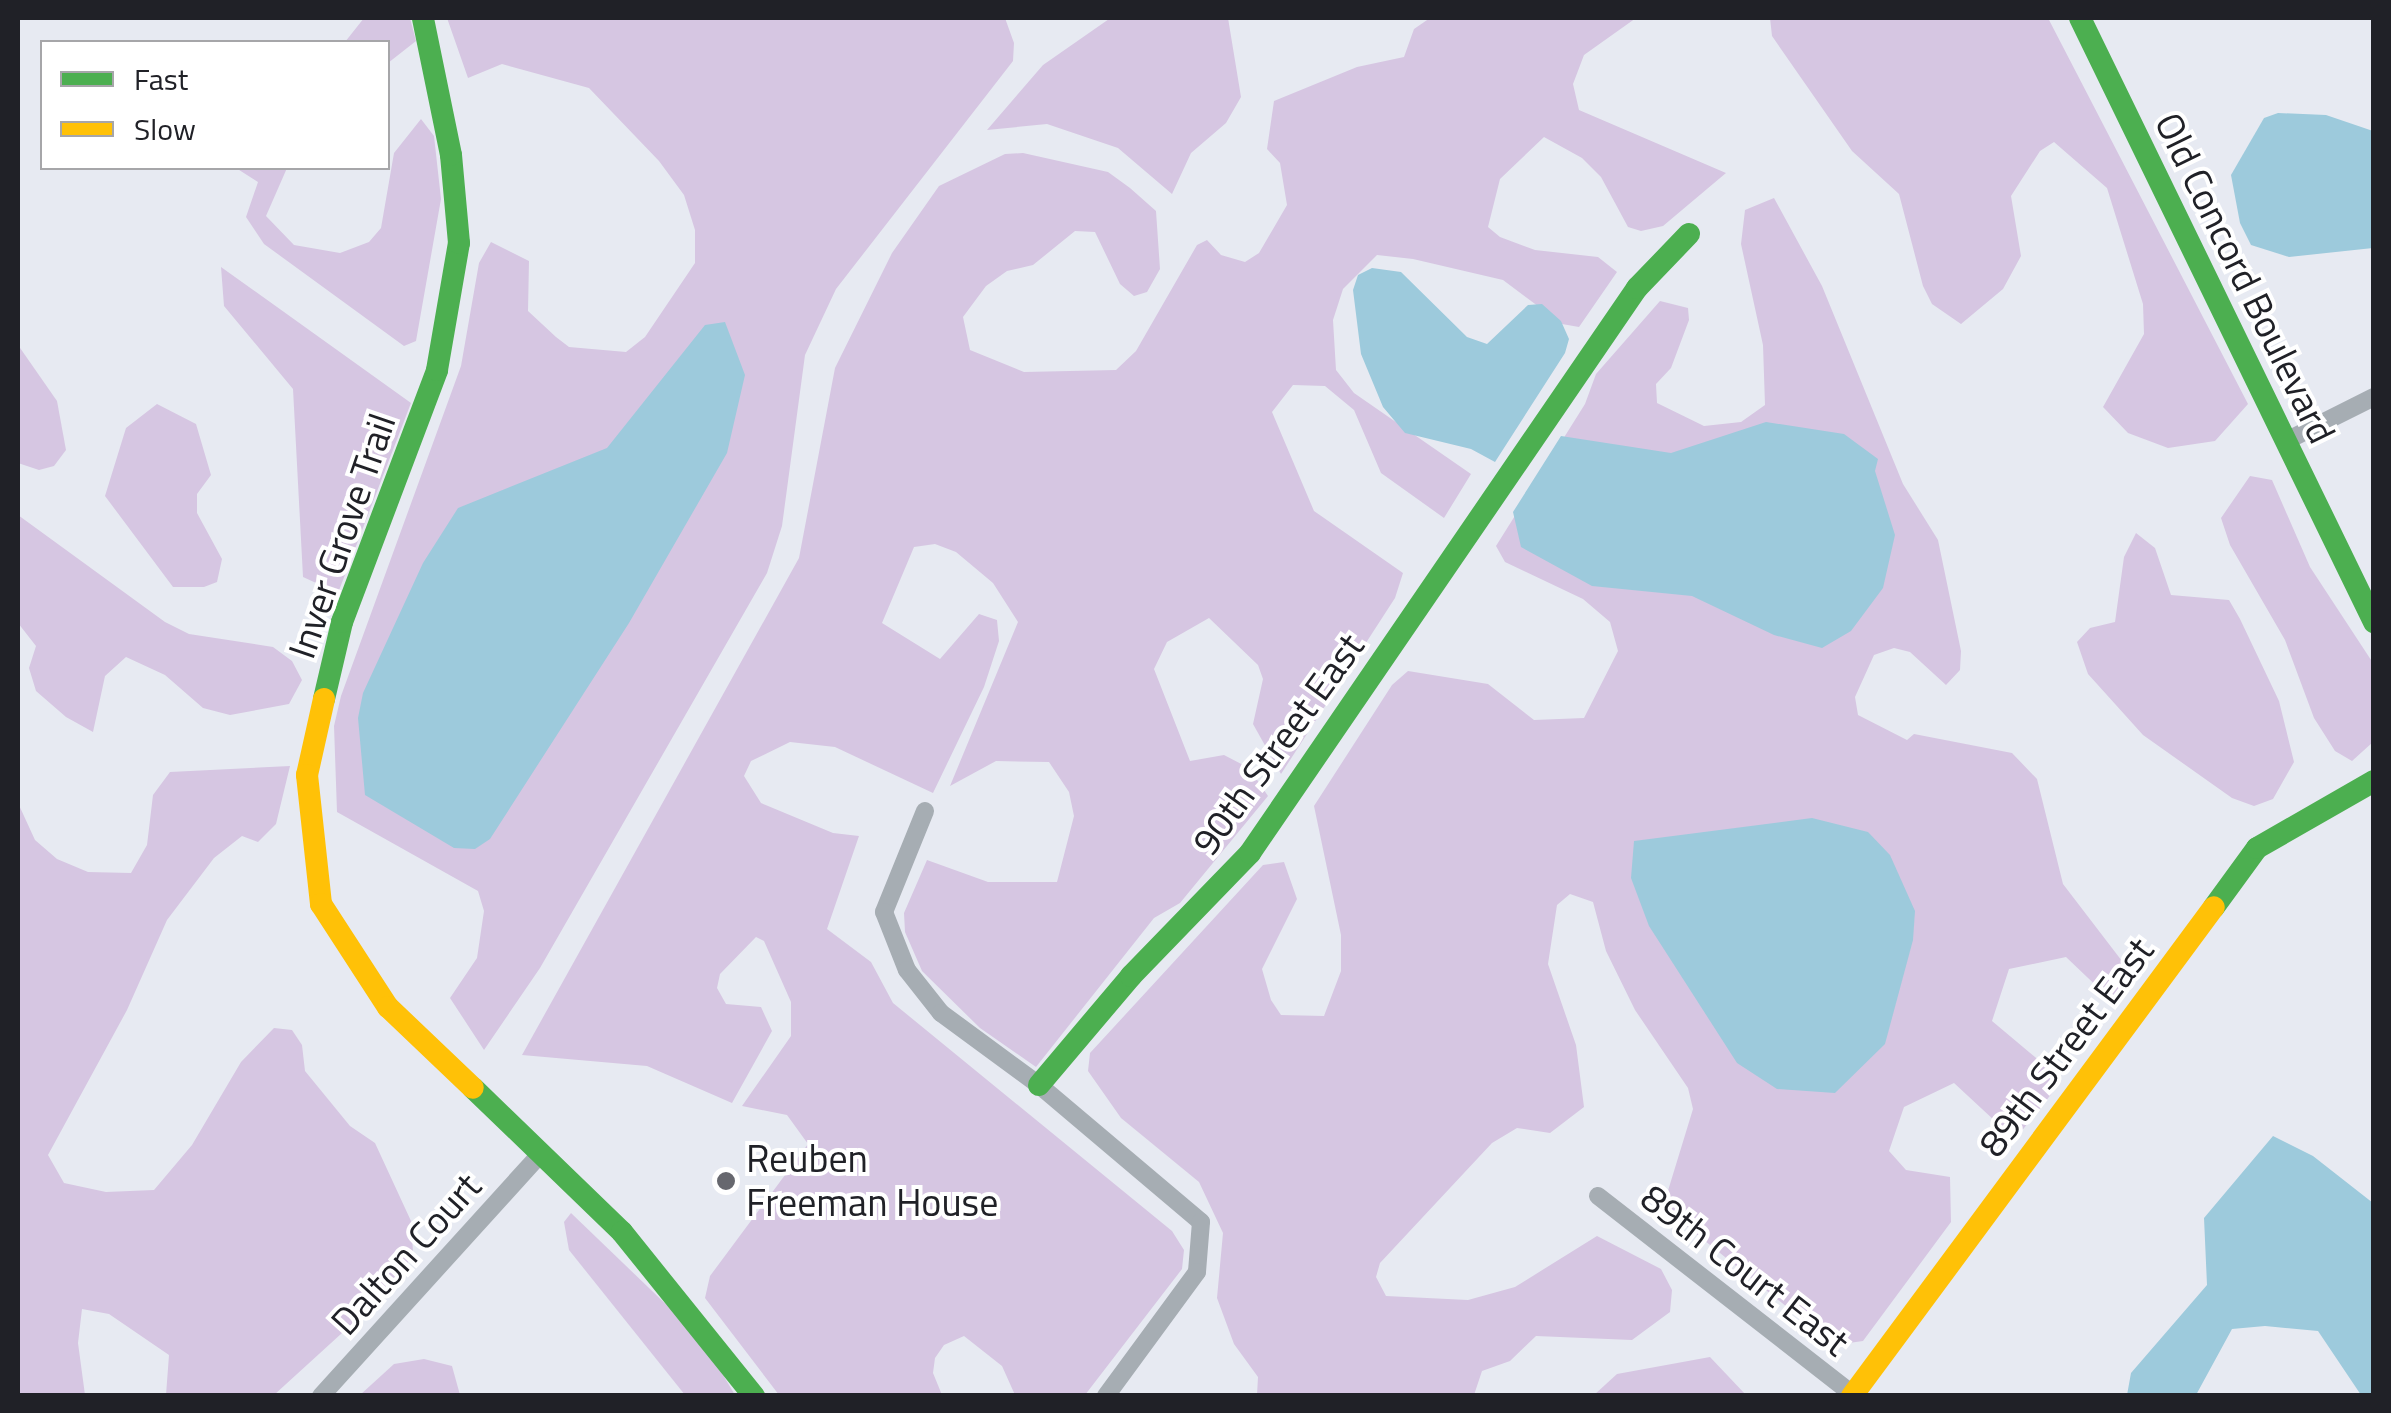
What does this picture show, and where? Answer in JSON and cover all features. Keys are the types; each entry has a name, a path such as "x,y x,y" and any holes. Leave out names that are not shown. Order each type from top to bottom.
{"street":[{"name":"Inver Grove Trail","path":"423,18 452,155 459,243 437,370 342,622 307,775 321,904 388,1007 622,1232 754,1396"},
{"name":"Old Concord Boulevard","path":"2080,18 2374,622"},
{"name":"90th Street East","path":"1040,1085 1132,976 1250,853 1637,288 1689,234"},
{"path":"2286,441 2374,397"},
{"name":"89th Street East","path":"1852,1395 2257,848 2374,782"},
{"path":"925,811 884,912 906,970 941,1013 1040,1085 1201,1222 1197,1272 1106,1396"},
{"name":"Dalton Court","path":"320,1396 539,1156"},
{"name":"89th Court East","path":"1598,1196 1852,1395"}],"shaded area":[{"path":"364,18 410,18 416,41 390,61 390,40 347,40"},
{"path":"447,18 1005,18 1014,43 1013,61 836,289 805,355 782,526 767,573 540,968 484,1050 450,998 477,958 484,911 478,891 337,812 334,726 341,696 461,366 479,263 491,242 529,261 528,311 556,337 569,347 626,352 645,337 695,263 695,230 684,195 659,161 589,88 502,64 468,78"},
{"path":"1228,18 1241,97 1226,123 1191,153 1172,194 1118,148 1047,124 987,130 1043,65 1109,19"},
{"path":"1430,18 1636,18 1584,55 1573,84 1579,110 1726,173 1663,226 1641,231 1628,227 1601,177 1582,158 1544,137 1500,179 1488,227 1500,237 1535,250 1598,257 1617,272 1579,327 1562,324 1503,280 1413,259 1377,255 1343,289 1333,320 1336,370 1354,393 1471,474 1444,518 1381,473 1354,410 1325,386 1293,385 1272,412 1314,511 1403,573 1395,598 1281,774 1253,724 1263,679 1258,665 1209,618 1167,642 1154,669 1190,761 1224,755 1249,768 1268,796 1180,903 1154,918 1036,1067 980,1028 922,971 905,932 904,913 927,860 988,882 1057,882 1074,816 1069,792 1049,762 996,761 950,786 1018,622 993,583 956,552 935,544 914,547 882,623 940,659 979,614 997,620 999,641 984,687 933,793 835,747 790,742 751,761 744,776 761,803 833,833 859,836 827,929 871,962 893,1003 1172,1231 1184,1250 1182,1269 1085,1395 1015,1395 1002,1366 964,1336 944,1345 935,1358 933,1373 942,1395 779,1395 705,1298 710,1276 808,1144 787,1115 742,1106 791,1036 791,1002 764,941 756,937 720,974 717,988 726,1004 761,1007 772,1031 732,1103 647,1066 522,1055 799,558 835,368 892,253 939,186 1005,154 1023,153 1108,172 1130,188 1156,211 1160,269 1147,292 1134,296 1120,284 1095,232 1075,231 1033,265 1007,271 986,286 963,317 970,350 1024,372 1116,370 1136,351 1197,245 1207,240 1221,255 1245,262 1259,253 1287,205 1280,163 1267,149 1274,101 1357,67 1404,57 1414,29"},
{"path":"1770,18 2048,18 2248,404 2215,441 2168,448 2128,433 2103,407 2144,334 2143,304 2107,188 2054,142 2040,151 2011,196 2021,256 2003,289 1961,324 1932,304 1923,286 1899,194 1852,151 1772,36"},
{"path":"421,119 434,136 441,199 416,341 404,346 264,244 246,217 258,182 239,170 286,170 266,216 294,245 340,253 369,242 381,228 394,153"},
{"path":"1774,198 1822,286 1903,484 1938,540 1961,651 1960,670 1946,685 1910,652 1894,648 1874,655 1855,697 1858,715 1907,740 1914,734 2012,753 2037,779 2063,884 2125,965 2132,984 2120,1001 2108,997 2066,957 2009,969 1992,1021 2054,1073 2053,1092 2020,1133 2009,1134 1954,1083 1904,1107 1889,1151 1906,1170 1950,1177 1951,1222 1863,1341 1834,1345 1663,1207 1693,1109 1688,1088 1635,1010 1606,951 1593,902 1570,894 1557,905 1548,964 1576,1045 1584,1107 1550,1133 1517,1128 1492,1143 1380,1263 1376,1277 1386,1296 1468,1300 1515,1287 1597,1236 1661,1269 1672,1290 1670,1312 1632,1340 1536,1336 1510,1361 1482,1371 1474,1395 1257,1395 1258,1377 1234,1344 1217,1298 1223,1233 1199,1182 1121,1118 1088,1071 1090,1053 1263,865 1284,862 1297,899 1262,969 1271,1000 1281,1015 1324,1016 1341,971 1341,935 1314,806 1392,685 1408,671 1488,684 1534,720 1584,718 1618,651 1610,622 1583,599 1505,562 1496,546 1585,404 1596,374 1660,301 1688,308 1689,320 1671,368 1656,384 1657,403 1704,426 1741,422 1765,405 1763,345 1741,244 1745,210"},
{"path":"221,267 411,403 338,593 303,577 293,389 224,306"},
{"path":"18,345 57,401 66,450 54,466 39,470 18,463"},
{"path":"157,404 196,424 211,475 197,494 197,513 222,559 217,582 204,587 173,587 105,496 126,428"},
{"path":"2250,476 2272,480 2310,567 2373,663 2373,742 2352,761 2335,751 2314,718 2285,640 2230,545 2221,518"},
{"path":"18,515 165,622 189,634 273,647 292,661 302,680 289,704 230,715 203,708 165,675 126,657 105,676 93,732 66,717 36,691 29,668 36,646 18,623"},
{"path":"2136,533 2155,548 2171,595 2229,600 2240,619 2279,701 2294,762 2273,799 2254,806 2232,798 2143,735 2088,674 2077,642 2090,628 2115,622 2124,557"},
{"path":"290,766 276,824 258,842 242,836 214,858 167,920 127,1010 48,1155 64,1183 106,1192 154,1190 192,1145 241,1062 274,1028 292,1030 302,1045 305,1071 350,1126 375,1143 411,1221 413,1252 398,1282 274,1395 166,1395 169,1355 109,1314 82,1309 78,1343 85,1395 18,1395 18,803 35,840 57,859 88,872 131,873 147,845 153,795 170,772"},
{"path":"571,1213 701,1338 735,1395 685,1395 569,1250 564,1222"},
{"path":"1710,1357 1746,1395 1594,1395 1617,1374"},
{"path":"424,1359 452,1366 460,1395 360,1395 394,1364"}],"water":[{"path":"2278,113 2326,115 2373,131 2373,248 2289,257 2251,245 2240,223 2231,175 2264,118"},
{"path":"1372,268 1401,272 1467,337 1487,344 1528,305 1542,304 1561,321 1569,339 1565,353 1495,462 1471,449 1405,433 1383,407 1361,354 1353,290 1358,275"},
{"path":"725,322 745,375 727,453 629,623 490,839 475,849 454,848 365,795 358,718 363,693 423,563 458,508 607,448 705,325"},
{"path":"1766,422 1844,434 1878,459 1875,471 1895,535 1883,588 1851,631 1822,648 1774,635 1692,596 1592,586 1521,547 1513,512 1561,436 1671,453"},
{"path":"1812,818 1868,832 1890,855 1915,911 1913,940 1885,1044 1835,1093 1777,1089 1737,1063 1649,926 1631,878 1634,841"},
{"path":"2273,1136 2313,1156 2373,1203 2373,1395 2361,1395 2318,1331 2265,1326 2232,1329 2196,1395 2127,1395 2131,1373 2207,1285 2204,1218"}],"traffic: fast":[{"path":"324,699 342,622 437,370 459,243 451,155 423,18"},
{"path":"2080,18 2374,622"},
{"path":"1039,1085 1131,976 1250,853 1637,288 1689,234"},
{"path":"2214,907 2257,848 2374,781"},
{"path":"473,1088 622,1232 754,1396"}],"traffic: slow":[{"path":"324,699 307,775 321,904 388,1007 473,1088"},
{"path":"1852,1396 2214,907"}],"place":[{"name":"Reuben Freeman House","path":"726,1181"}]}
